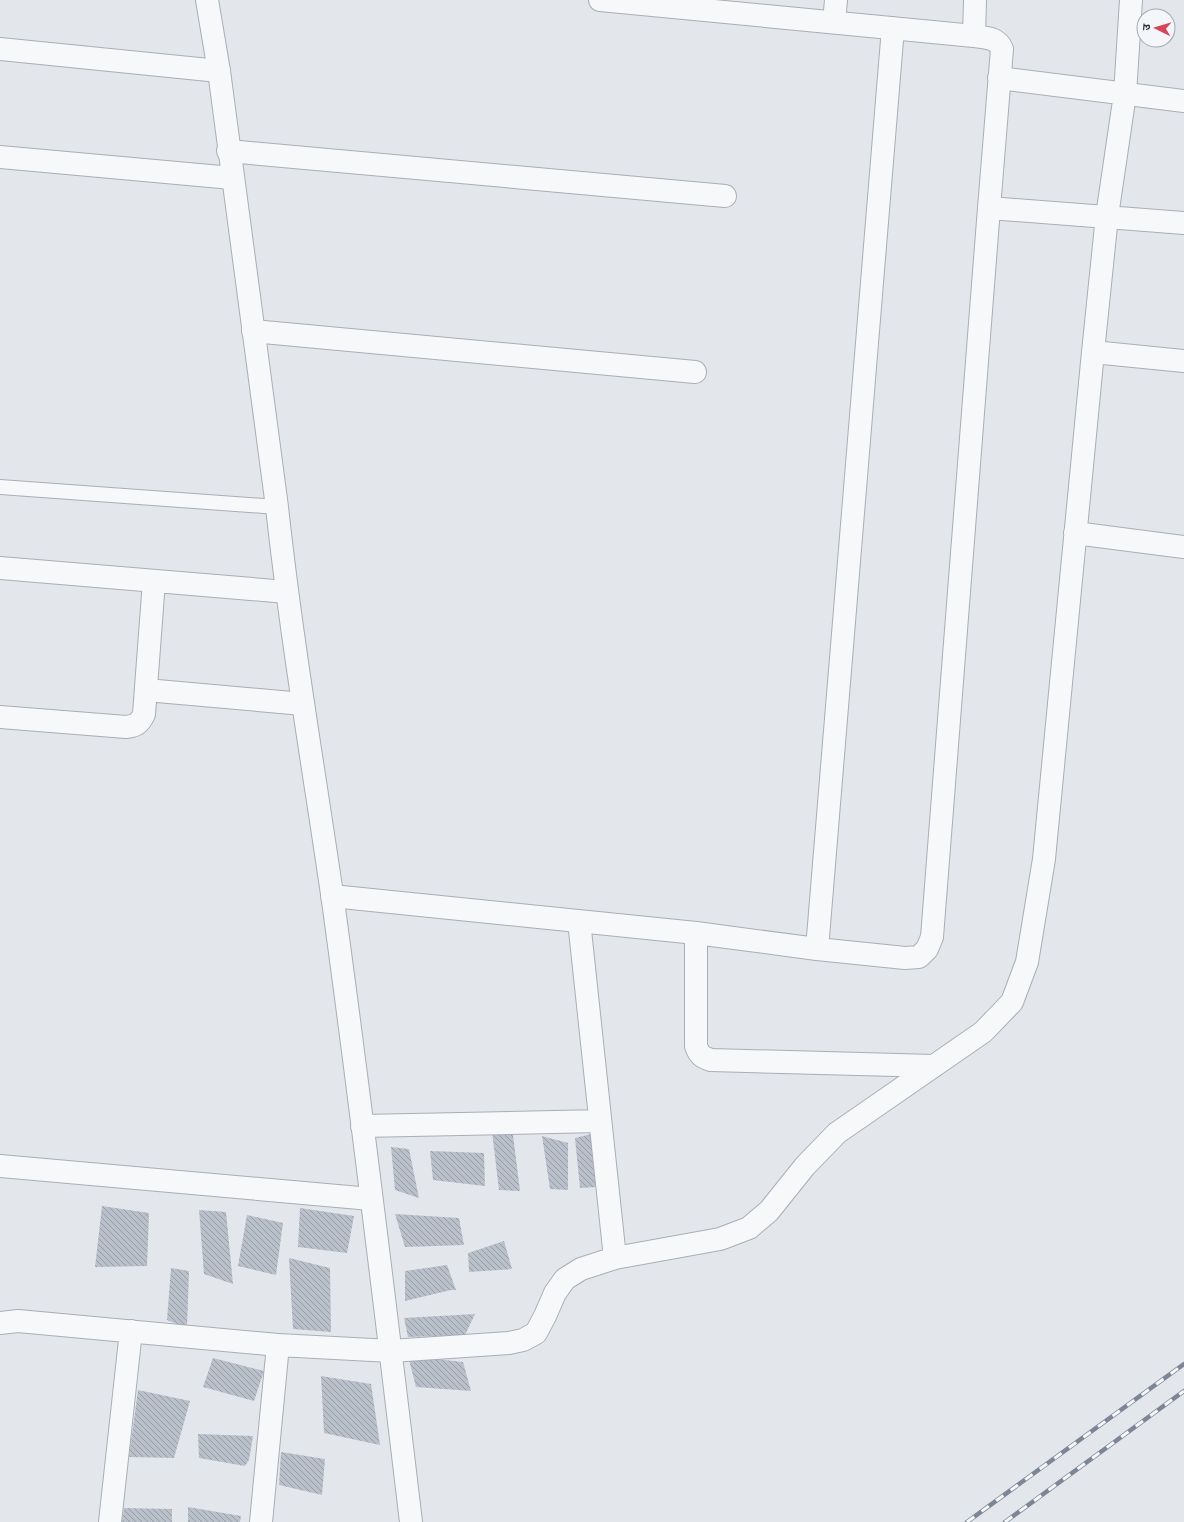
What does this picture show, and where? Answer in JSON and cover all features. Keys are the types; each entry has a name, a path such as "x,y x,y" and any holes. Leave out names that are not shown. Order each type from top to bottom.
{"street":[{"path":"207,0 219,71 228,151 287,592 332,896 391,1351 411,1522"},
{"path":"332,896 696,933 817,949 905,958 919,958 927,949 932,937 1002,50 1000,43 994,40 974,36 600,0"},
{"path":"834,22 836,0"},
{"path":"974,36 975,0"},
{"path":"0,1323 18,1321 278,1345 391,1351 509,1343 523,1340 536,1333 555,1293 565,1278 581,1269 615,1258 720,1239 749,1228 769,1211 805,1166 837,1133 983,1032 1012,1002 1027,962 1044,859 1092,352 1107,216 1125,94 1130,0"},
{"path":"817,949 893,28"},
{"path":"0,49 219,71"},
{"path":"999,78 1184,101"},
{"path":"228,151 725,196"},
{"path":"0,157 232,178"},
{"path":"989,208 1184,223"},
{"path":"253,332 695,372"},
{"path":"1092,352 1184,361"},
{"path":"1075,533 1184,547"},
{"path":"0,568 287,592"},
{"path":"0,718 126,727 134,726 141,722 144,714 154,581"},
{"path":"146,690 304,704"},
{"path":"579,921 615,1258"},
{"path":"696,933 696,1046 698,1054 703,1058 719,1060 934,1066"},
{"path":"362,1126 600,1121"},
{"path":"0,1166 371,1199"},
{"path":"110,1522 131,1332"},
{"path":"261,1522 278,1345"}],"lane":[{"path":"0,487 276,507"}],"building":[{"path":"492,1132 513,1135 520,1191 499,1190"},
{"path":"591,1134 596,1187 580,1188 575,1138"},
{"path":"542,1136 568,1143 568,1190 550,1189"},
{"path":"391,1147 409,1149 419,1198 395,1190"},
{"path":"430,1151 484,1153 485,1186 433,1180"},
{"path":"102,1206 149,1213 147,1266 95,1267"},
{"path":"300,1208 354,1216 347,1253 298,1247"},
{"path":"199,1210 226,1212 233,1284 204,1274"},
{"path":"395,1214 459,1218 464,1245 405,1247"},
{"path":"247,1215 283,1223 276,1275 238,1266"},
{"path":"504,1241 512,1269 469,1272 468,1253"},
{"path":"289,1258 330,1268 331,1332 293,1329"},
{"path":"447,1265 456,1290 405,1301 405,1271"},
{"path":"171,1268 189,1271 187,1328 167,1320"},
{"path":"475,1314 465,1335 408,1337 404,1318"},
{"path":"408,1356 463,1362 471,1391 416,1387"},
{"path":"213,1358 264,1371 254,1401 203,1387"},
{"path":"321,1376 371,1384 380,1445 324,1433"},
{"path":"138,1390 190,1401 174,1458 129,1457"},
{"path":"198,1434 253,1436 249,1460 245,1466 199,1458"},
{"path":"281,1452 325,1459 322,1495 279,1485"},
{"path":"188,1507 241,1516 240,1522 188,1522"},
{"path":"124,1508 172,1509 172,1522 122,1522"}],"railway":[{"path":"967,1522 1184,1364"},
{"path":"1005,1522 1184,1391"}]}
